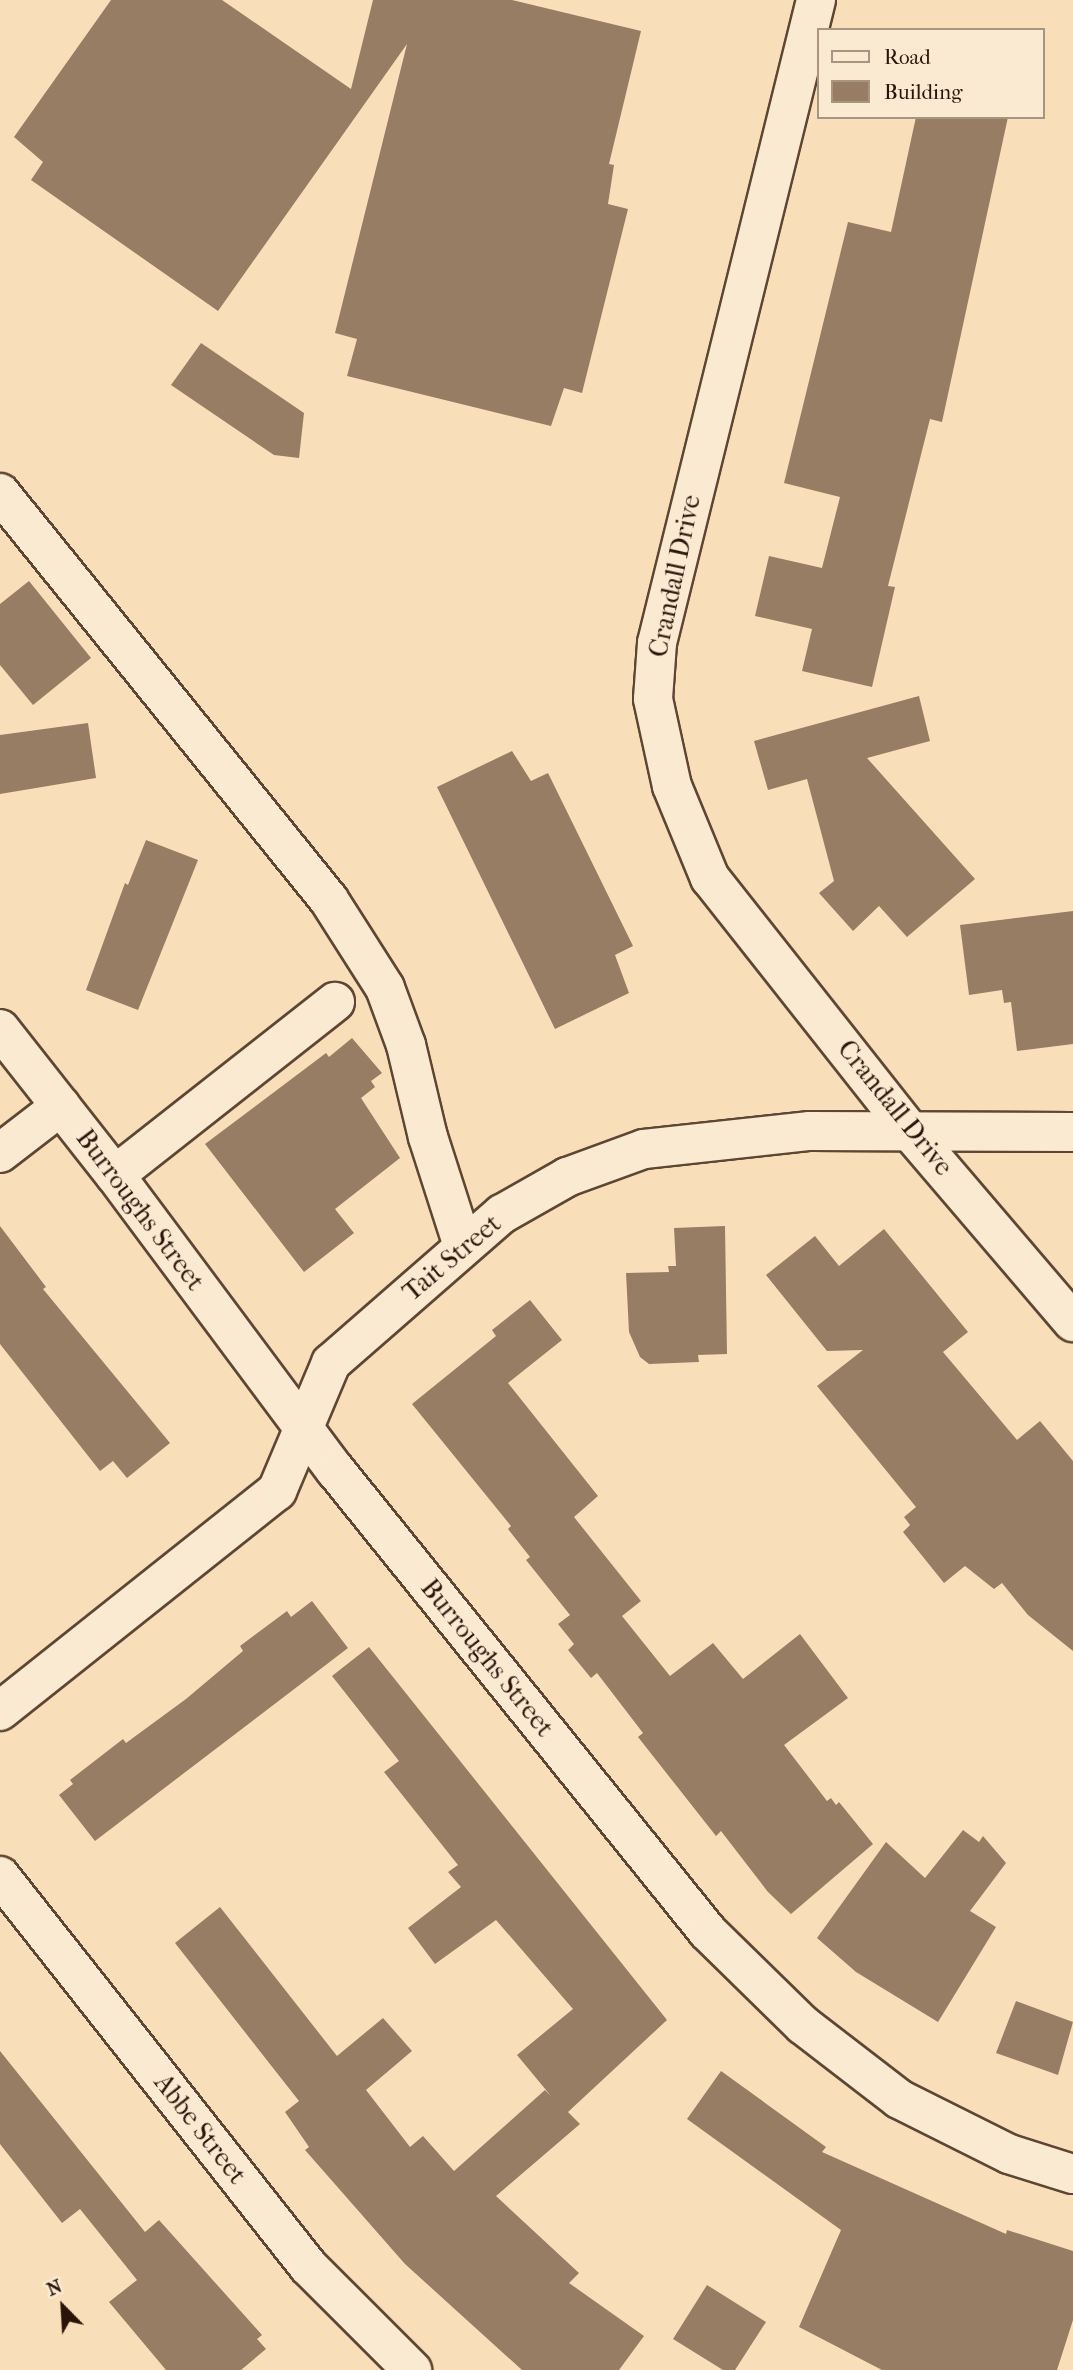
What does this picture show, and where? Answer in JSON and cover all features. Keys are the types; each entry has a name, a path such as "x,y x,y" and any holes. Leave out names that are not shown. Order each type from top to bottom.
{"street":[{"name":"Crandall Drive","path":"816,0 657,643 653,699 672,786 710,878 908,1129 1073,1322"},
{"path":"0,492 329,900 385,988 406,1045 428,1137 463,1246"},
{"path":"116,1175 335,1002"},
{"name":"Burroughs Street","path":"0,1029 116,1175 306,1432 708,1932 803,2025 900,2099 1009,2154 1073,2174"},
{"path":"0,1153 61,1105"},
{"name":"Tait Street","path":"0,1711 277,1491 306,1432 331,1363 502,1214 567,1177 644,1149 810,1131 908,1129 1073,1132"},
{"name":"Abbe Street","path":"0,1876 309,2267 412,2370"}],"building":[{"path":"111,0 222,0 351,89 373,0 512,0 641,31 609,164 614,165 608,204 628,209 582,393 564,388 551,426 347,376 357,339 335,333 407,44 218,311 31,180 43,162 14,137"},
{"path":"916,119 1008,119 942,422 930,419 888,586 895,587 872,687 802,671 812,629 755,616 769,556 822,568 840,497 784,483 848,222 891,232"},
{"path":"201,343 304,413 299,458 274,455 171,385"},
{"path":"29,581 91,658 33,705 0,665 0,604"},
{"path":"919,696 930,741 867,758 975,879 907,937 879,906 853,931 819,893 834,881 807,779 768,790 754,741"},
{"path":"88,723 96,778 0,794 0,735"},
{"path":"512,751 531,781 548,773 633,946 615,955 629,993 555,1029 437,787"},
{"path":"146,840 198,860 138,1010 86,990 125,883 128,885"},
{"path":"1073,911 1073,1044 1017,1051 1011,1002 1004,1003 1002,990 969,995 960,925"},
{"path":"352,1038 382,1073 371,1081 375,1087 361,1098 400,1158 335,1209 354,1233 304,1272 205,1144 326,1053 329,1057"},
{"path":"0,1226 46,1287 43,1289 170,1443 127,1478 113,1461 100,1471 0,1344"},
{"path":"725,1226 727,1354 698,1355 699,1362 649,1364 640,1357 629,1332 626,1273 669,1272 668,1266 676,1266 674,1228"},
{"path":"884,1229 968,1332 943,1352 1017,1440 1040,1421 1073,1461 1073,1651 1028,1615 1002,1583 994,1589 965,1566 944,1583 903,1532 910,1525 904,1517 916,1507 817,1386 863,1350 827,1351 766,1275 815,1236 839,1266"},
{"path":"530,1300 562,1340 508,1383 598,1496 574,1517 641,1601 622,1616 670,1676 713,1643 743,1679 800,1634 848,1698 784,1745 827,1801 831,1798 836,1805 839,1802 873,1844 791,1914 768,1892 721,1831 716,1836 638,1737 643,1733 597,1673 591,1678 568,1650 574,1644 558,1624 570,1615 526,1560 530,1557 508,1529 511,1526 412,1404 496,1336 492,1330"},
{"path":"312,1601 348,1648 95,1841 59,1795 73,1784 70,1780 123,1739 126,1743 186,1699 243,1651 240,1646 287,1611 291,1617"},
{"path":"369,1647 667,2020 568,2112 580,2124 496,2196 579,2273 569,2283 644,2336 619,2370 522,2370 405,2264 305,2150 309,2147 285,2112 299,2101 175,1943 220,1907 337,2056 383,2018 412,2051 366,2090 410,2147 423,2136 454,2171 545,2090 551,2096 517,2055 573,2009 496,1920 435,1964 408,1928 461,1887 448,1872 458,1865 384,1772 399,1761 332,1676"},
{"path":"963,1830 979,1842 983,1836 1006,1863 970,1911 996,1927 938,2022 856,1972 817,1938 886,1842 925,1878"},
{"path":"1016,2001 1073,2022 1058,2075 996,2053"},
{"path":"0,2051 145,2232 159,2220 262,2335 257,2339 266,2349 241,2370 166,2370 109,2302 137,2280 80,2209 62,2223 0,2144"},
{"path":"721,2071 826,2147 822,2152 1006,2234 1007,2230 1073,2251 1073,2320 1057,2370 882,2370 799,2327 841,2230 687,2119"},
{"path":"707,2285 766,2322 735,2370 723,2370 673,2339"}]}
